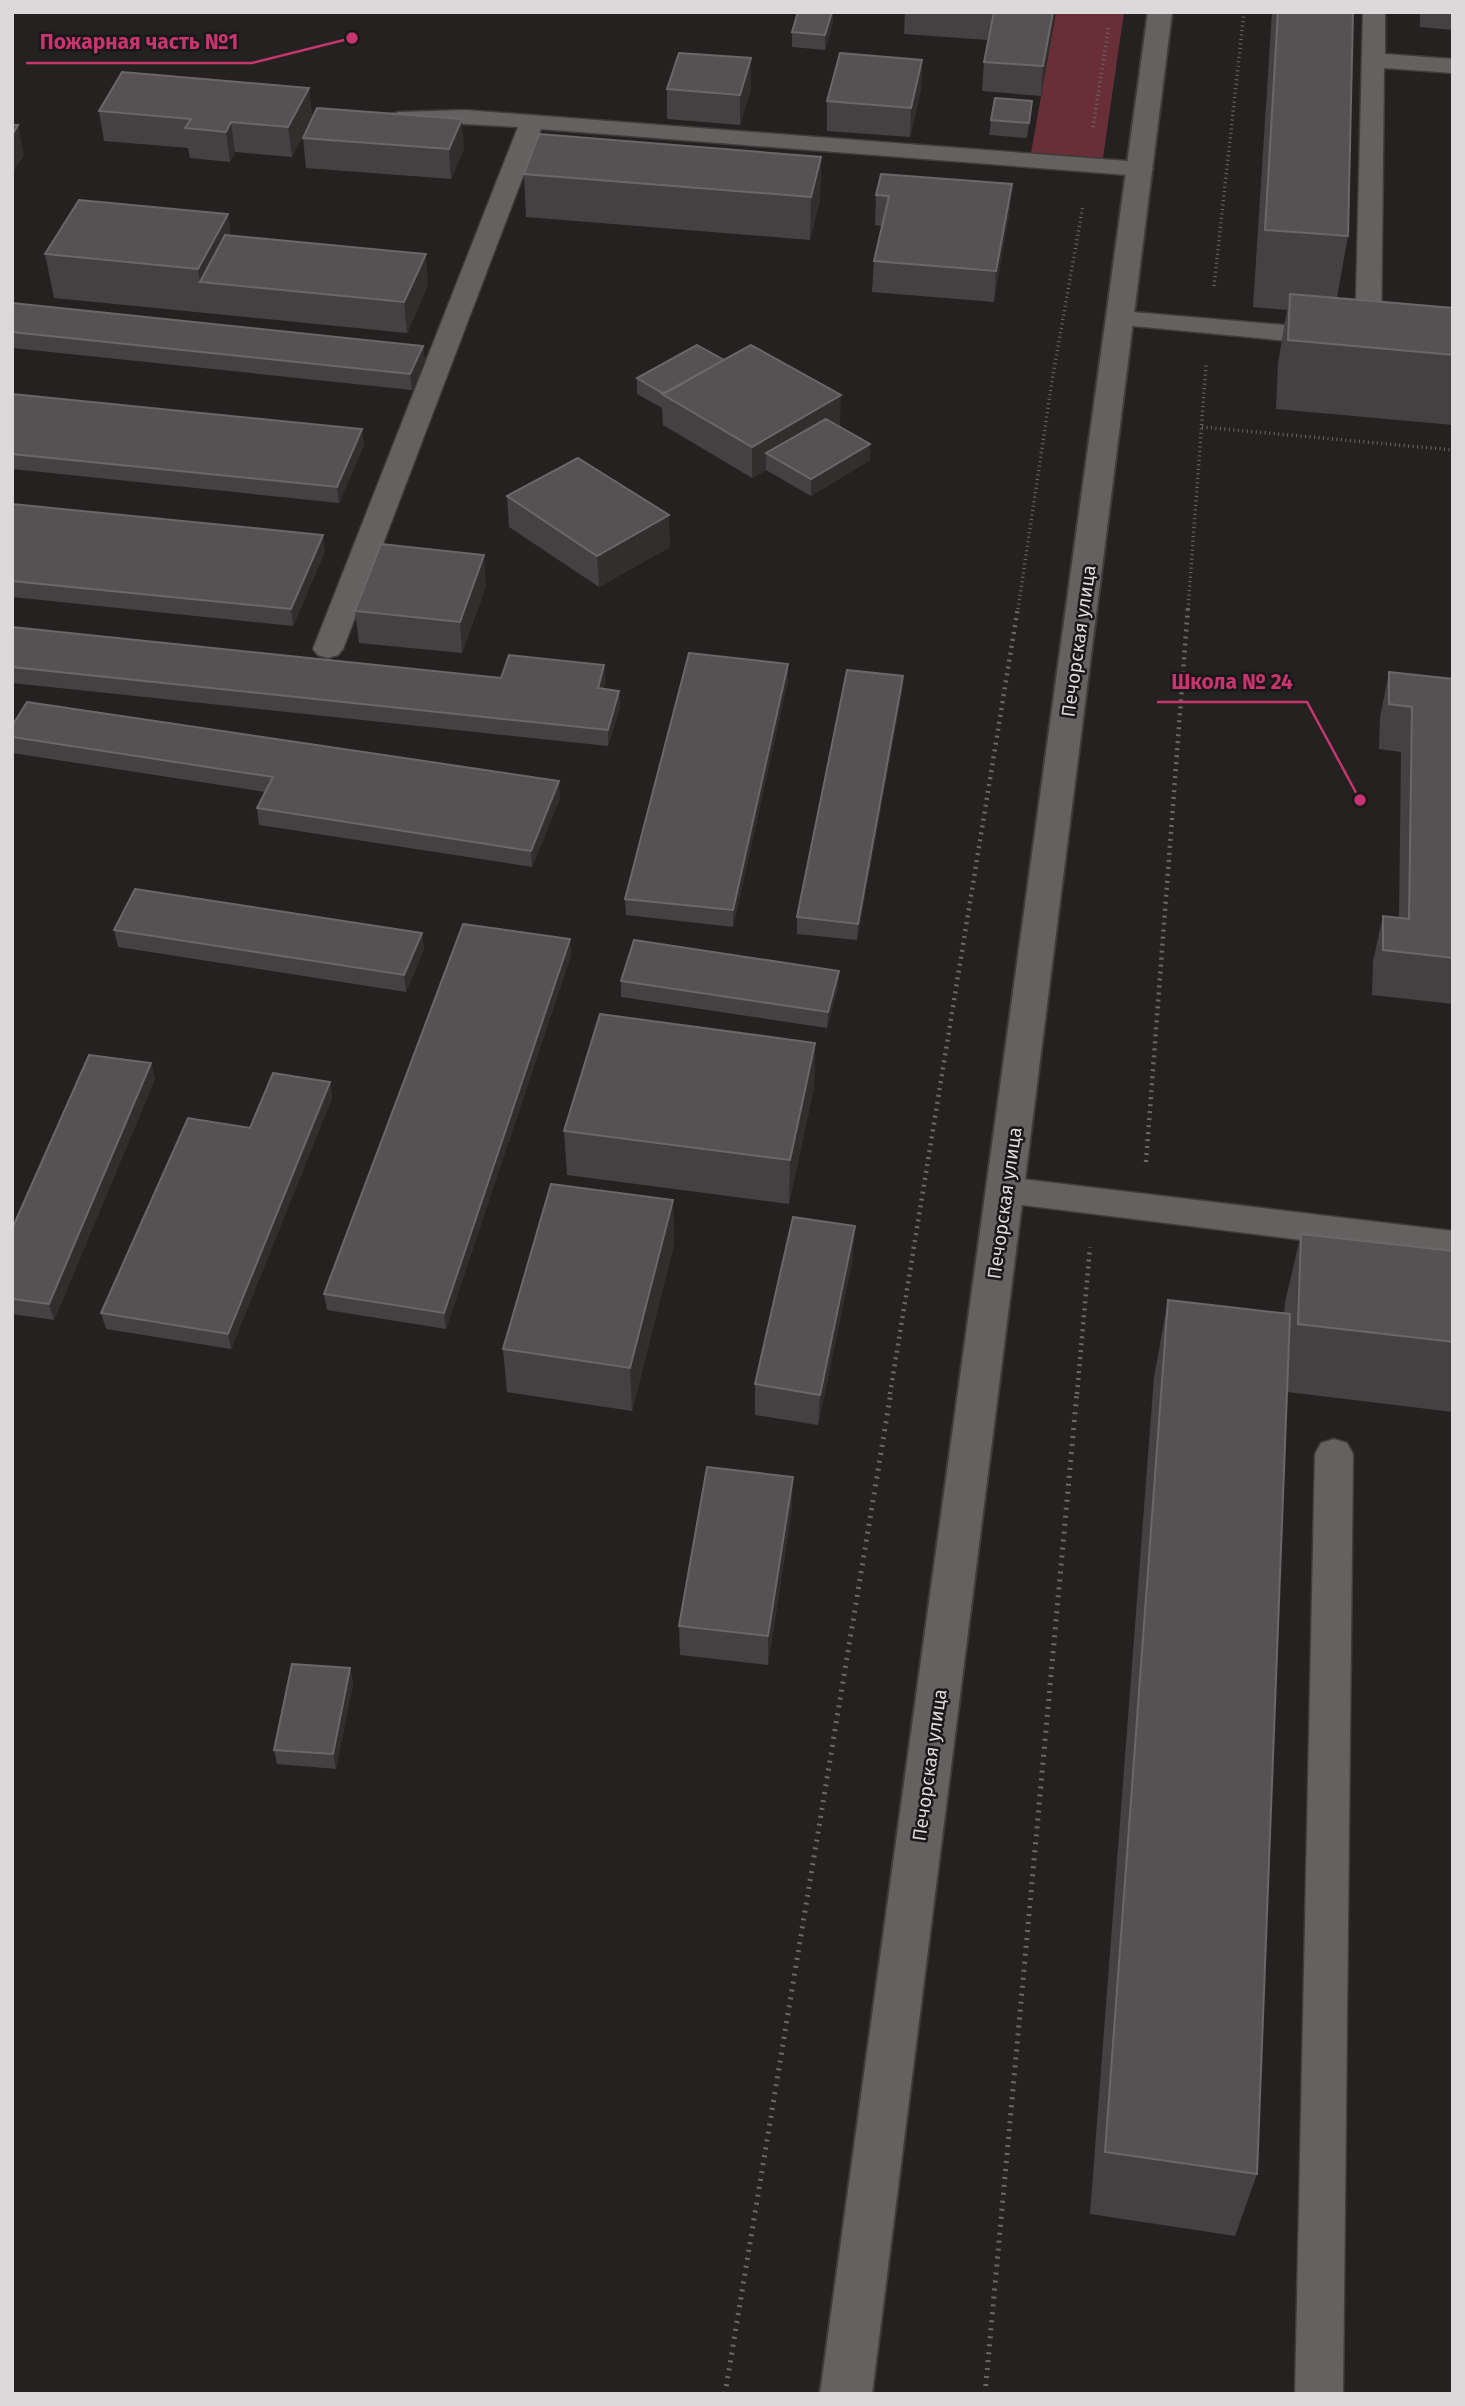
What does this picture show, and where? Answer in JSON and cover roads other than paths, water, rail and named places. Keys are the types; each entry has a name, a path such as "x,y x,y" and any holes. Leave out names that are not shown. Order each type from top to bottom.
{"street":[{"name":"Печорская улица","path":"846,2394 1160,12"}],"lane":[{"path":"1121,319 1380,341 1374,12"},
{"path":"1374,60 1453,66"},
{"path":"390,120 466,117 532,121 1141,169"},
{"path":"328,649 532,121"},
{"path":"1006,1190 1453,1245"},
{"path":"1319,2394 1334,1454"}],"place":[{"name":"Пожарная часть №1","path":"352,38"},
{"name":"Школа № 24","path":"1360,800"}]}
